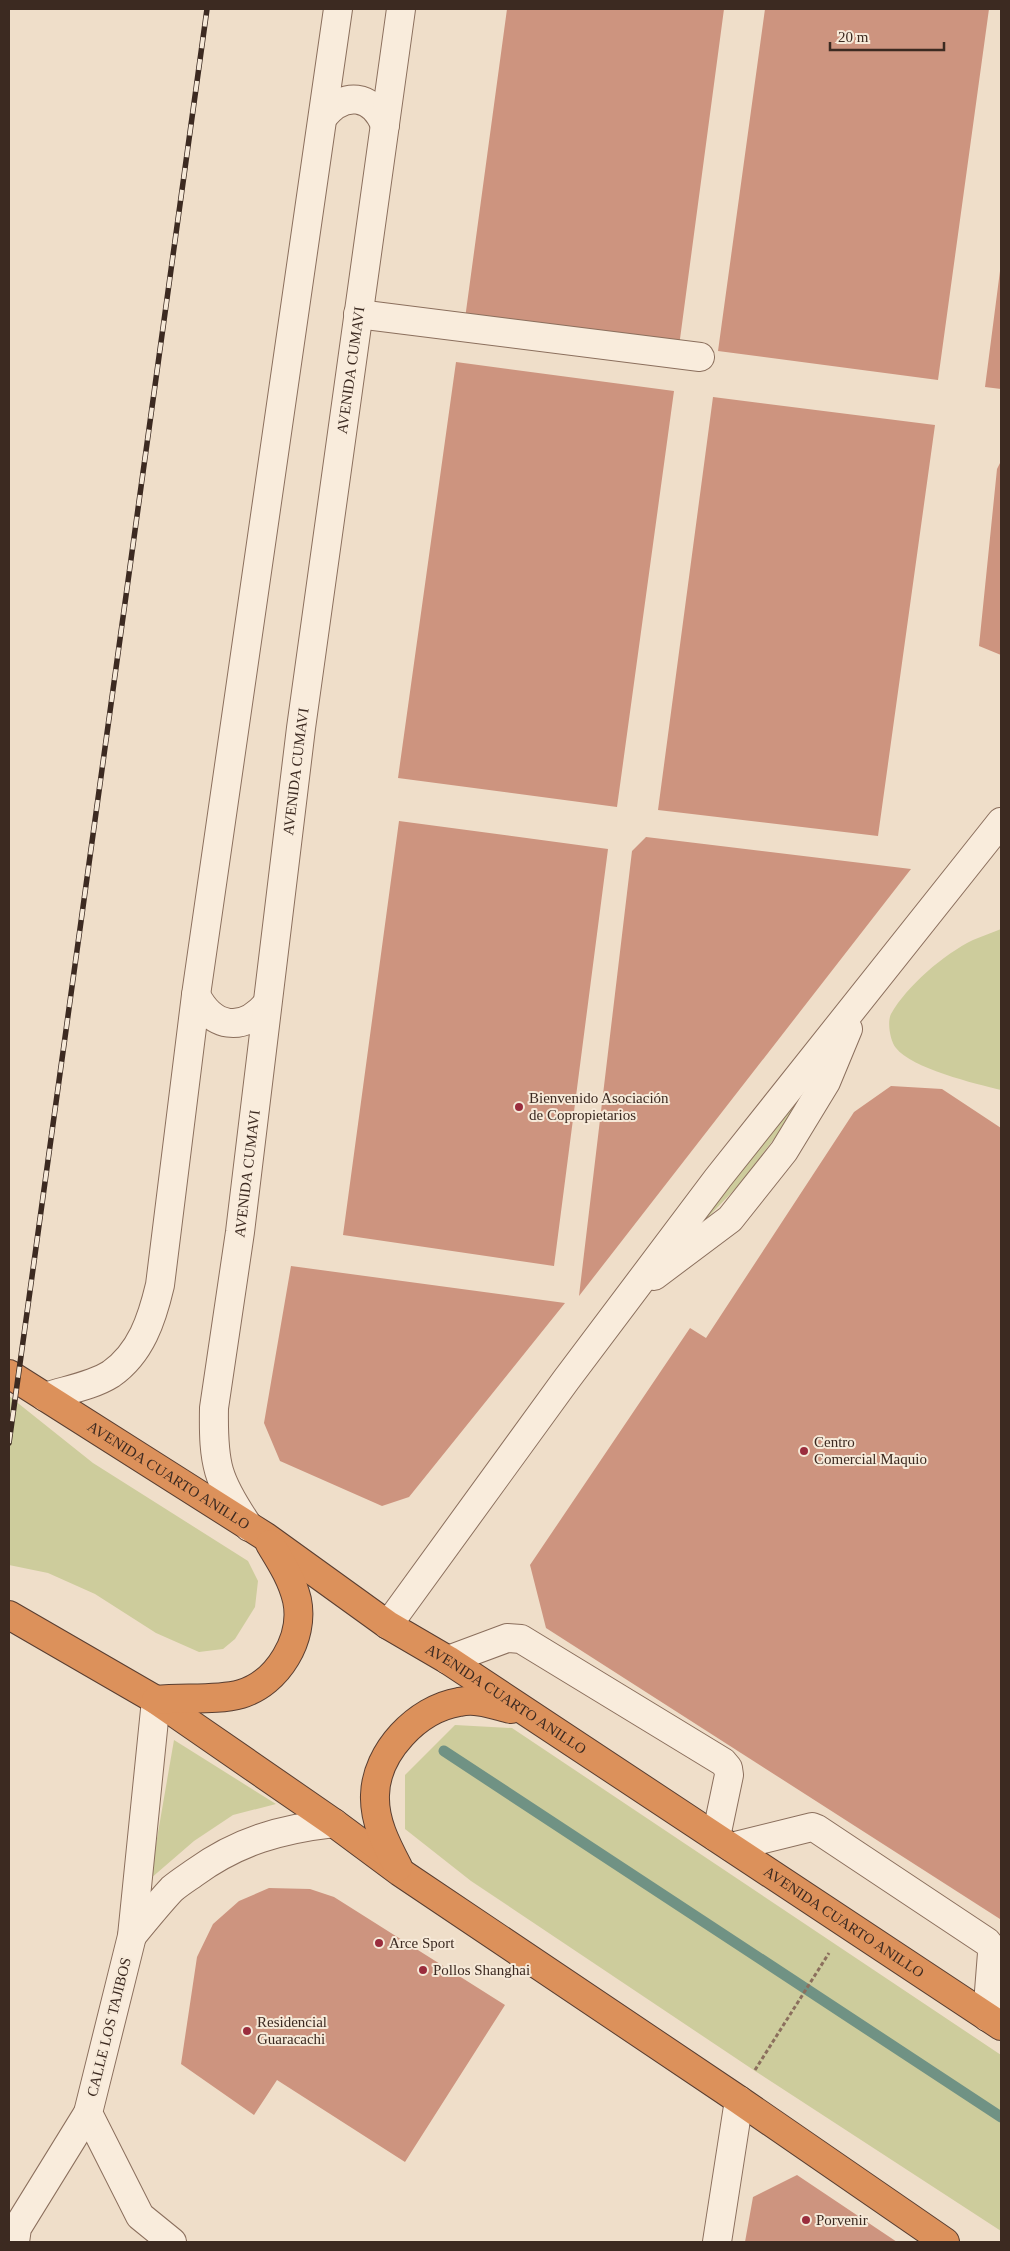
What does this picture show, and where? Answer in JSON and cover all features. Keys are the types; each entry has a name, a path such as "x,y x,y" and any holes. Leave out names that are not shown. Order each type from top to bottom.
{"highway":[{"name":"AVENIDA CUARTO ANILLO","path":"9,1374 258,1532 388,1625 448,1660 525,1713 994,2021"},
{"path":"156,1700 227,1697 243,1693 274,1674 285,1659 294,1639 298,1621 297,1601 283,1565 258,1532"},
{"path":"9,1615 156,1700 334,1823 400,1872 739,2100 945,2242"},
{"path":"400,1872 384,1840 376,1816 374,1794 382,1767 396,1741 414,1722 437,1709 459,1702 482,1701 525,1713"}],"street":[{"path":"45,1397 93,1382 110,1374 125,1362 148,1328 160,1285 196,995 338,9"},
{"name":"AVENIDA CUMAVI","path":"258,1532 227,1493 216,1468 213,1437 214,1408 240,1232 302,728 401,9"},
{"path":"323,117 332,106 344,101 357,99 370,104 379,113 385,126"},
{"path":"358,314 700,357"},
{"path":"388,1625 632,1292 730,1219 784,1150 826,1082 861,998 1001,822"},
{"path":"196,995 203,1008 214,1018 228,1023 243,1022 257,1015 267,1004"},
{"path":"448,1660 507,1638 521,1639 723,1762 728,1768 729,1775 723,1842 812,1827 979,1936 991,1947 994,2021"},
{"name":"CALLE LOS TAJIBOS","path":"156,1700 132,1936 88,2113 140,2216 172,2242"},
{"name":"CALLE LOS TAJIBOS","path":"132,1936 174,1888 209,1862 239,1846 268,1834 300,1827 334,1823"},
{"path":"718,2242 739,2100"},
{"path":"15,2242 17,2228 88,2113"}],"path":[{"path":"739,2100 823,1963"}],"green space":[{"path":"1001,929 1001,1090 945,1074 915,1062 896,1048 892,1041 889,1026 891,1014 898,1003 927,972 962,946"},
{"path":"811,1080 777,1135 737,1187 689,1237"},
{"path":"9,1396 93,1463 248,1561 258,1581 255,1607 235,1639 223,1649 199,1652 156,1633 95,1594 48,1573 9,1565"},
{"path":"455,1725 512,1728 1001,2055 1001,2231 755,2071 471,1881 405,1829 405,1775"},
{"path":"174,1740 276,1804 233,1815 194,1841 150,1879"}],"building":[{"path":"507,9 724,9 678,354 464,326"},
{"path":"765,9 989,9 938,380 718,351"},
{"path":"1001,271 1001,389 985,387"},
{"path":"456,362 674,391 617,807 398,778"},
{"path":"713,397 935,425 878,836 658,810"},
{"path":"1001,461 1001,655 979,646 997,469"},
{"path":"399,821 608,849 554,1266 343,1235"},
{"path":"646,837 911,869 579,1296 632,851"},
{"name":"Centro Comercial Maquio","path":"891,1086 942,1089 1001,1128 1000,1919 546,1628 530,1565 690,1328 706,1338 854,1112"},
{"path":"291,1266 565,1303 409,1497 382,1506 280,1461 264,1423"},
{"path":"269,1888 310,1889 334,1897 505,2005 405,2162 277,2080 254,2115 181,2064 197,1957 213,1924 239,1901"},
{"name":"Porvenir","path":"797,2175 897,2242 745,2242 753,2197"}],"waterway":[{"path":"444,1751 1001,2117"}],"railway":[{"path":"9,1443 207,9"}],"place":[{"name":"Bienvenido Asociación de Copropietarios","path":"519,1107"},
{"name":"Centro Comercial Maquio","path":"804,1451"},
{"name":"Arce Sport","path":"379,1943"},
{"name":"Pollos Shanghai","path":"423,1970"},
{"name":"Residencial Guaracachi","path":"247,2031"},
{"name":"Porvenir","path":"806,2220"}]}
